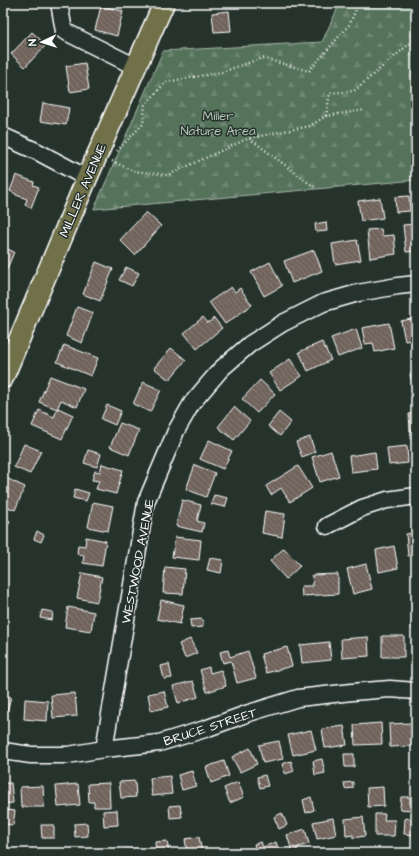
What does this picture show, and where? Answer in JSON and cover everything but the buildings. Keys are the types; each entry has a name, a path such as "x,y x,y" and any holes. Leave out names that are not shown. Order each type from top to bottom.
{"main road":[{"name":"MILLER AVENUE","path":"4,372 164,3"}],"street":[{"path":"60,3 64,31 136,67"},
{"path":"3,136 38,152 87,178"},
{"name":"WESTWOOD AVENUE","path":"104,749 146,502 176,431 192,404 221,370 250,344 283,323 323,303 358,293 416,284"},
{"path":"327,526 362,508 387,500 416,496"},
{"name":"BRUCE STREET","path":"3,751 31,754 68,755 104,749 159,743 298,698 390,689 416,691"}],"path":[{"path":"114,154 144,124 145,105 166,82 222,72 262,58 309,71 349,25 359,3"},
{"path":"326,116 330,93 354,91 414,40 416,42"},
{"path":"109,160 133,171 168,175 249,138 310,126 326,116 365,110"},
{"path":"249,138 314,187"}],"green space":[{"name":"Miller Nature Area","path":"340,3 416,3 416,180 94,209 163,51 322,42"}]}
